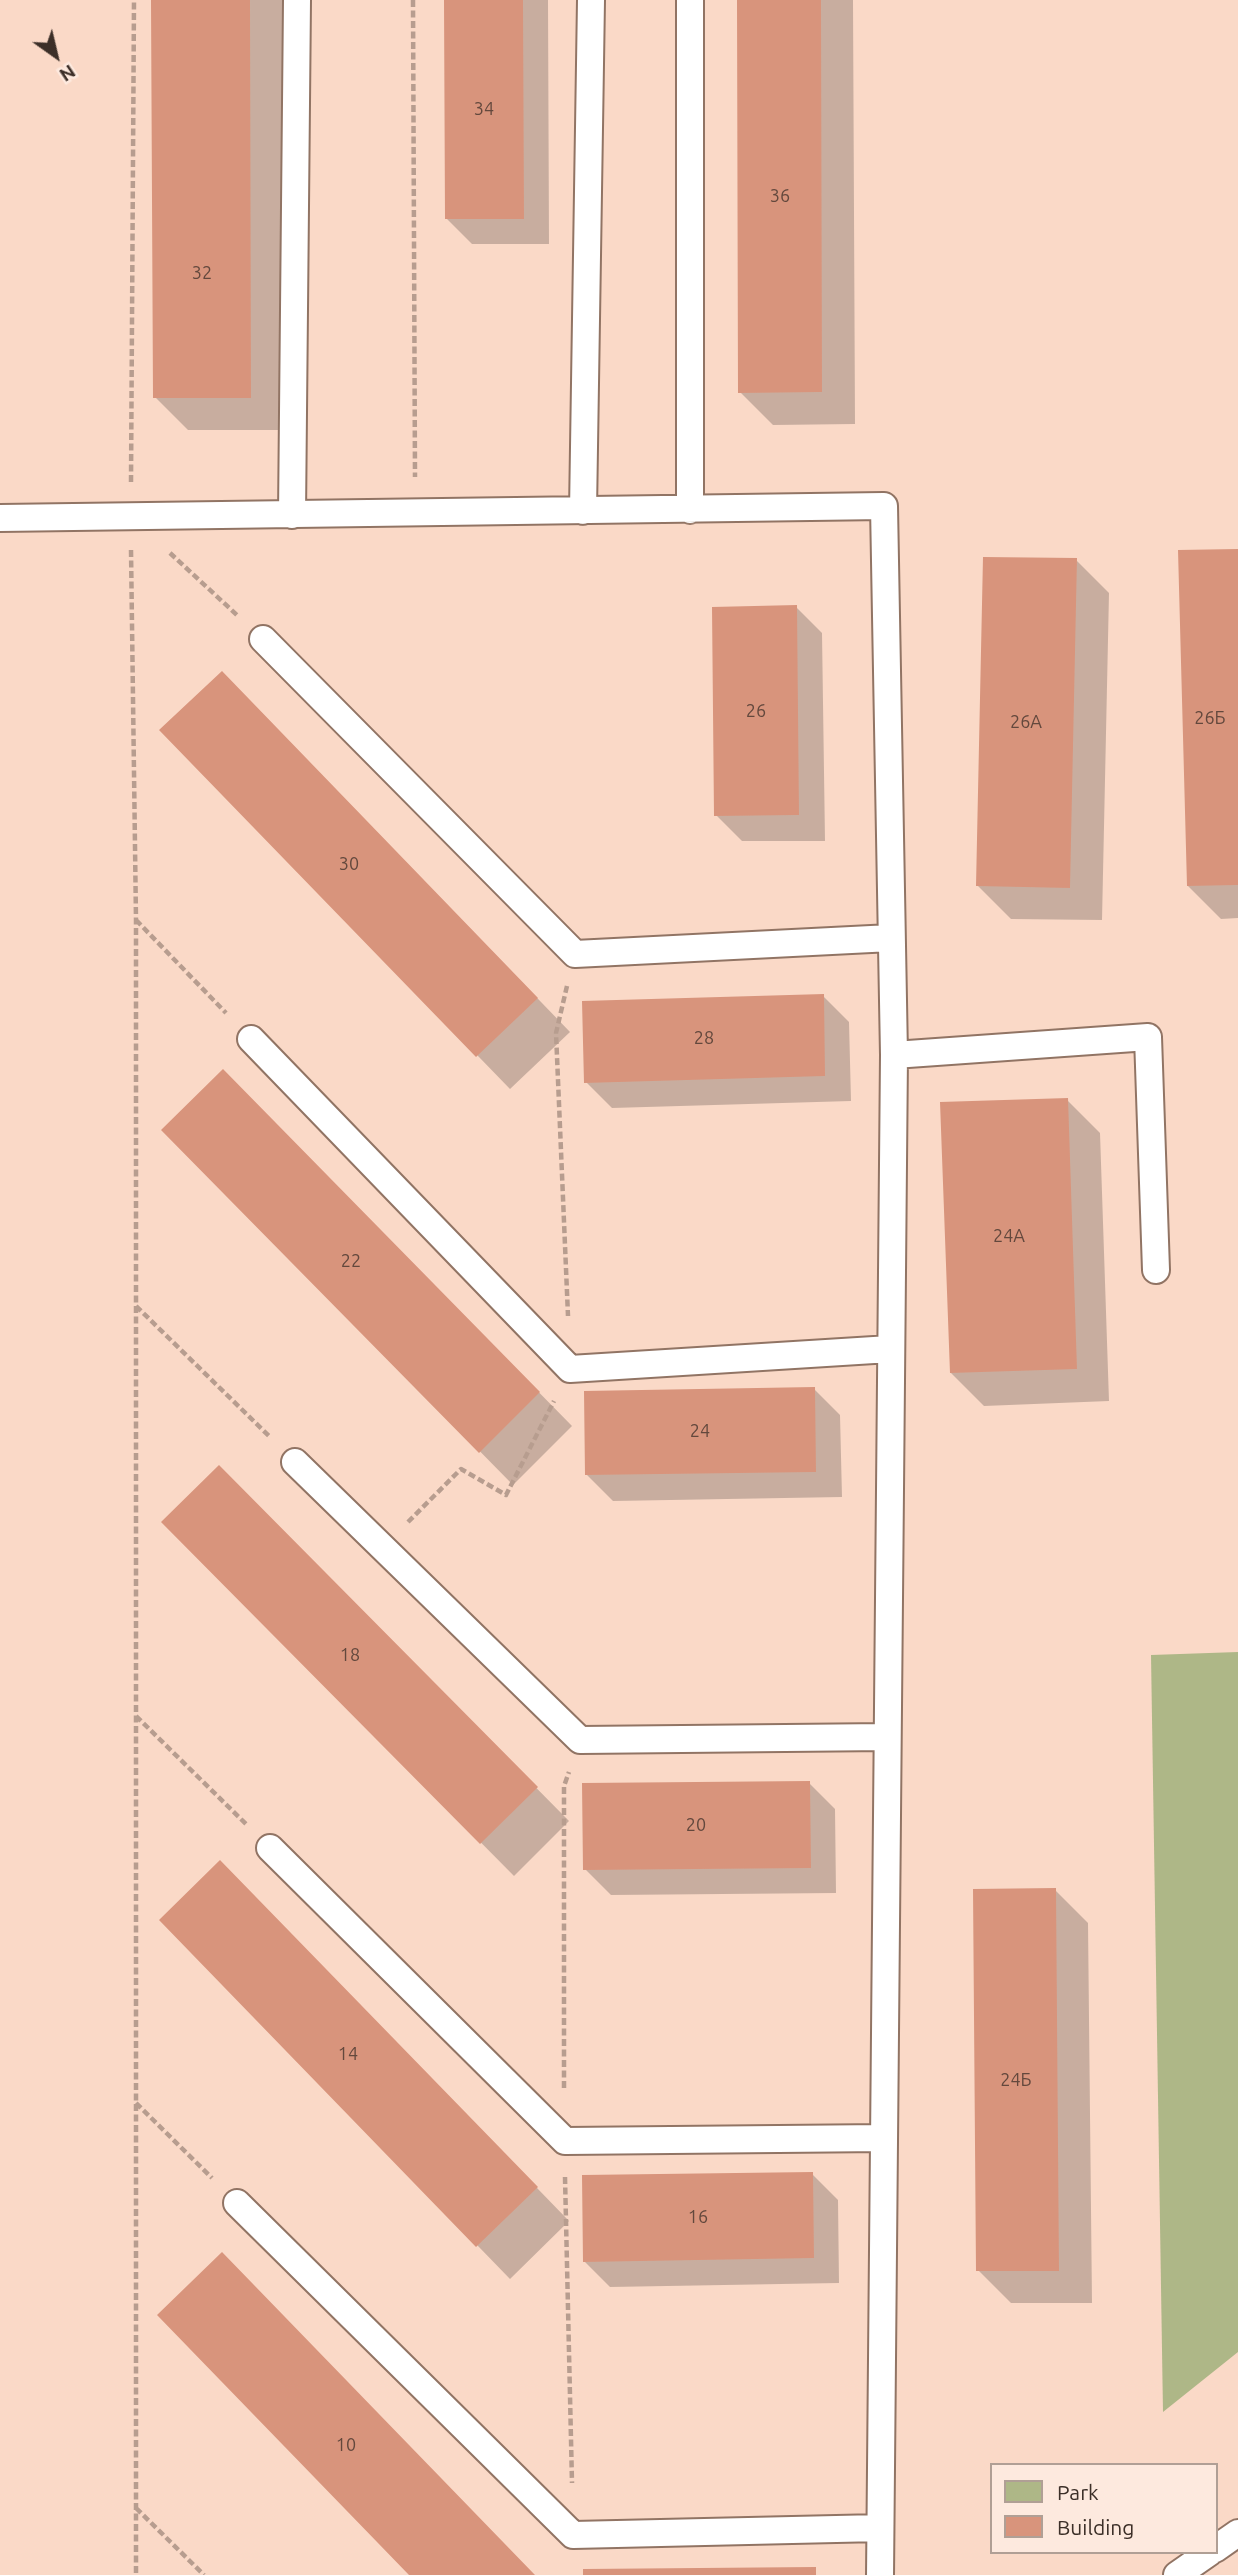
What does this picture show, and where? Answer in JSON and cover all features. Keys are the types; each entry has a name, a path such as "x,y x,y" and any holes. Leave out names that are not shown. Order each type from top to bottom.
{"lane":[{"path":"292,515 298,0"},
{"path":"583,511 591,0"},
{"path":"690,0 690,510"},
{"path":"0,518 884,506 894,1055 880,2575"},
{"path":"263,639 575,954 891,938"},
{"path":"894,1055 1148,1037 1156,1270"},
{"path":"251,1039 570,1368 890,1349"},
{"path":"295,1462 580,1740 887,1737"},
{"path":"270,1848 565,2141 884,2138"},
{"path":"237,2203 573,2535 880,2528"},
{"path":"1217,2548 1238,2533"},
{"path":"1177,2575 1207,2554"}],"path":[{"path":"134,0 131,517 136,920 136,2575"},
{"path":"414,0 415,513"},
{"path":"131,517 263,639"},
{"path":"136,920 251,1039"},
{"path":"135,1306 295,1462"},
{"path":"135,1715 270,1848"},
{"path":"136,2103 237,2203"},
{"path":"136,2508 204,2575"}],"green space":[{"path":"1238,1652 1238,2352 1163,2412 1151,1655"}],"building":[{"path":"151,0 250,0 251,398 153,398"},
{"path":"444,0 523,0 524,219 445,219"},
{"path":"737,0 821,0 822,392 738,393"},
{"path":"1238,549 1238,885 1187,886 1178,550"},
{"path":"983,557 1077,558 1070,888 976,886"},
{"path":"797,605 799,815 714,816 712,607"},
{"path":"222,671 538,998 476,1057 159,730"},
{"path":"824,994 825,1076 584,1083 582,1001"},
{"path":"223,1069 540,1392 479,1453 161,1130"},
{"path":"1068,1098 1077,1369 950,1373 940,1102"},
{"path":"815,1387 816,1472 585,1475 584,1391"},
{"path":"219,1465 538,1787 480,1844 161,1522"},
{"path":"810,1781 811,1868 583,1870 582,1783"},
{"path":"220,1860 538,2187 476,2247 159,1920"},
{"path":"1056,1888 1059,2271 976,2271 973,1889"},
{"path":"813,2172 814,2258 583,2262 582,2175"},
{"path":"222,2252 535,2575 409,2575 157,2315"},
{"path":"816,2567 816,2575 583,2575 583,2569"}]}
